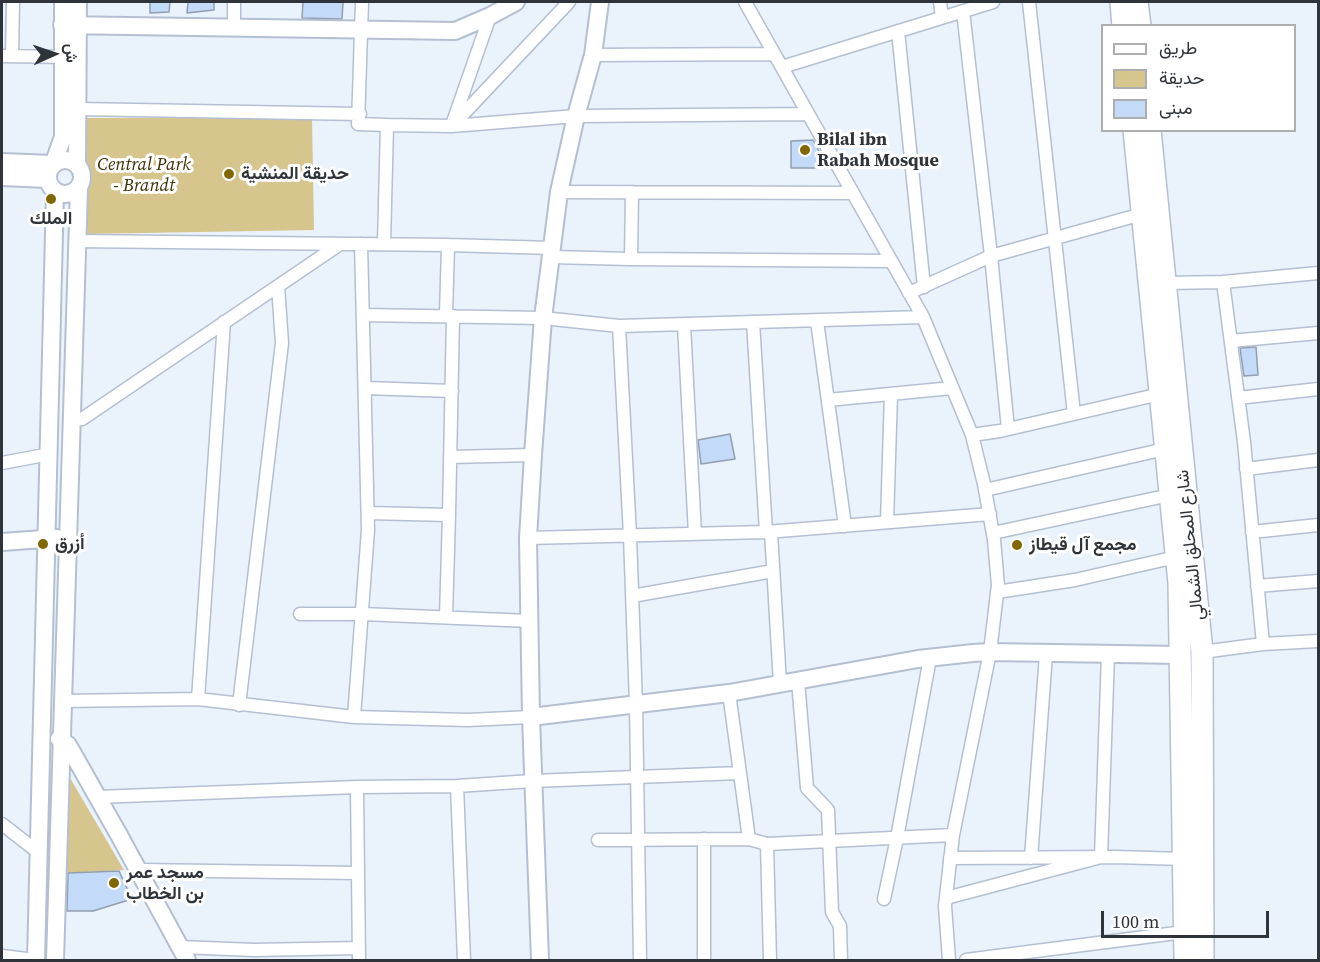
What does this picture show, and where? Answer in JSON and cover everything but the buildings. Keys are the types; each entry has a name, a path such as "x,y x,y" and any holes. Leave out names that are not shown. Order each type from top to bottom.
{"highway":[{"path":"1121,2 1123,24"},
{"path":"1137,2 1140,24"},
{"name":"شارع المحلق الشمالي","path":"1134,132 1176,557 1191,653 1184,859 1185,960"},
{"name":"شارع المحلق الشمالي","path":"1150,132 1166,283 1191,653 1203,960"}],"main road":[{"path":"35,960 50,454 52,174 63,137 70,56 70,25 63,2"},
{"path":"70,25 78,2"},
{"path":"540,960 532,781 528,538 533,455 543,318 559,192 592,55 600,2"},
{"path":"70,25 361,28 454,32 504,7"},
{"path":"55,960 76,241 79,188 82,176 77,165 78,109 70,56"},
{"path":"2,177 52,174 69,160 77,165"},
{"path":"2,162 52,174"},
{"path":"52,174 60,194 70,194 79,188"},
{"path":"2,542 67,538"},
{"path":"531,717 729,693 930,658 990,652 1191,653"},
{"path":"42,725 68,746 184,954"}],"street":[{"path":"13,2 7,56 70,56"},
{"path":"234,2 234,27"},
{"path":"362,2 358,124 452,126 576,116 808,114"},
{"path":"452,126 569,2"},
{"path":"745,2 923,318 972,435 985,490 993,533 997,592 990,652 950,858 945,898 950,960"},
{"path":"940,2 942,17"},
{"path":"782,67 992,2"},
{"path":"1029,2 1074,414"},
{"path":"452,126 504,7"},
{"path":"963,11 1008,429"},
{"path":"898,31 924,287"},
{"path":"592,55 774,54"},
{"path":"78,109 360,114"},
{"path":"384,244 387,125"},
{"path":"559,192 852,193"},
{"path":"631,259 632,192"},
{"path":"909,293 991,256 1142,214"},
{"path":"76,241 448,245 631,259 891,261"},
{"path":"70,420 82,418 340,244"},
{"path":"354,717 368,513 361,244"},
{"path":"446,617 452,391 448,245"},
{"path":"1166,283 1223,282 1318,273"},
{"path":"1223,282 1246,469 1263,644"},
{"path":"239,705 282,343 278,286"},
{"path":"363,315 543,318 619,327 923,318"},
{"path":"817,321 845,526"},
{"path":"198,699 224,322"},
{"path":"753,322 780,684"},
{"path":"684,325 695,534"},
{"path":"619,327 636,704 640,960"},
{"path":"1231,341 1318,333"},
{"path":"365,388 452,391"},
{"path":"828,400 952,388"},
{"path":"1238,398 1318,389"},
{"path":"887,522 891,394"},
{"path":"972,435 1008,429 1160,394"},
{"path":"985,490 1165,449"},
{"path":"2,463 50,454"},
{"path":"450,457 533,455"},
{"path":"1246,469 1318,460"},
{"path":"993,533 1170,495"},
{"path":"368,513 449,515"},
{"path":"528,538 768,532 990,514"},
{"path":"1252,532 1318,525"},
{"path":"997,592 1075,580 1176,557"},
{"path":"632,596 773,571"},
{"path":"1257,586 1318,581"},
{"path":"300,614 362,614 530,621"},
{"path":"1191,653 1263,644 1318,641"},
{"path":"1031,858 1046,654"},
{"path":"1101,857 1108,654"},
{"path":"884,899 930,658"},
{"path":"798,681 807,788 828,810 832,912 840,926 841,960"},
{"path":"729,693 749,839"},
{"path":"63,701 198,699 354,717 468,720 531,717"},
{"path":"97,797 357,787 457,786 740,773"},
{"path":"457,786 464,960"},
{"path":"184,954 254,950 359,954 357,787"},
{"path":"2,824 38,852"},
{"path":"598,840 749,839 767,844 953,835"},
{"path":"704,839 704,960"},
{"path":"767,844 770,960"},
{"path":"945,898 1101,857"},
{"path":"950,858 1184,859"},
{"path":"139,870 358,873"},
{"path":"966,960 1184,932"},
{"path":"2,956 35,960"}],"green space":[{"name":"Central Park - Brandt","path":"86,118 312,118 314,230 86,234"},
{"path":"63,766 124,870 64,873"}],"place":[{"name":"Bilal ibn Rabah Mosque","path":"805,150"},
{"name":"حديقة المنشية","path":"229,174"},
{"name":"الملك","path":"51,199"},
{"name":"أزرق","path":"43,544"},
{"name":"مجمع آل قيطاز","path":"1017,545"},
{"name":"مسجد عمر بن الخطاب","path":"114,883"}]}
